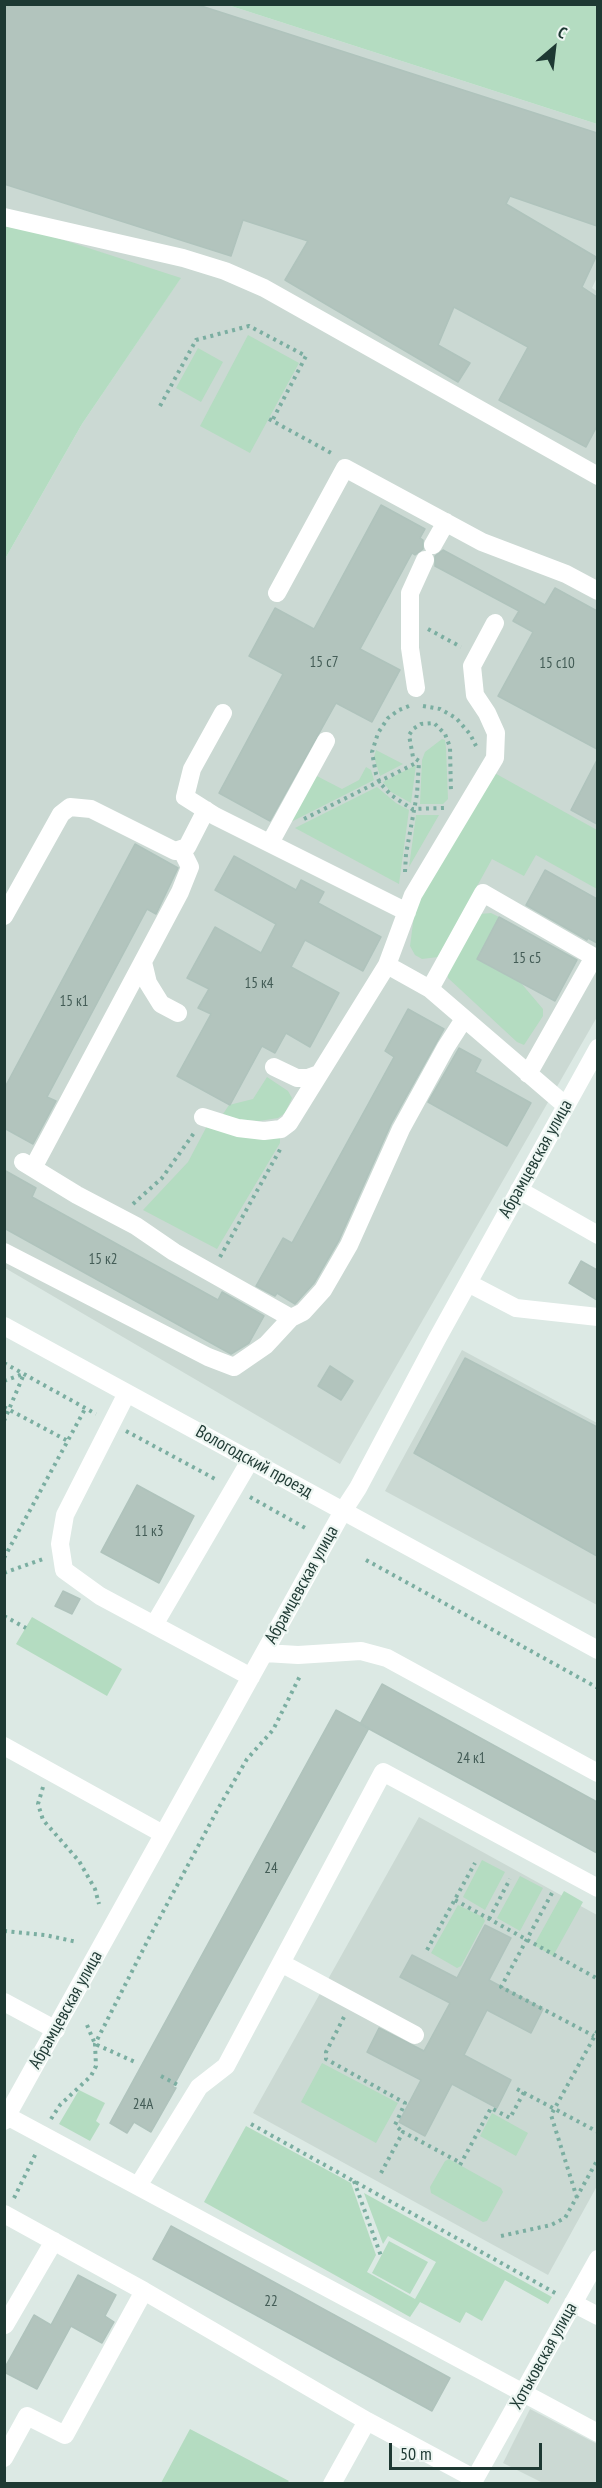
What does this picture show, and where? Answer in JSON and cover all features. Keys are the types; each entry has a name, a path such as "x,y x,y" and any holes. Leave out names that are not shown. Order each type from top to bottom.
{"street":[{"path":"4,217 183,258 225,271 264,288 597,476"},
{"path":"278,593 345,468 482,542 566,574 597,591"},
{"path":"416,688 410,648 410,593 446,522"},
{"path":"203,1117 238,1128 264,1131 281,1129 289,1123 387,965 413,895 495,758 496,733 475,695 472,666 495,623"},
{"path":"223,713 192,769 185,797 206,810 406,912"},
{"path":"275,845 326,741"},
{"path":"4,916 61,814 70,807 91,809 175,851 187,847 206,810"},
{"path":"181,849 190,867 180,892 28,1165 210,1273 291,1318"},
{"path":"430,989 483,893 594,957 528,1074"},
{"path":"143,962 148,983 161,1004 178,1013"},
{"path":"387,965 430,989 565,1105"},
{"path":"4,1251 208,1357 234,1367 266,1345 291,1318 303,1312 328,1281 349,1245 401,1129 446,1047 465,1018"},
{"name":"Абрамцевская улица","path":"6,2119 343,1511 358,1488 597,1048"},
{"path":"274,1067 297,1078 308,1078 319,1074"},
{"path":"297,1078 304,1089 305,1097"},
{"path":"519,1190 597,1234"},
{"path":"468,1283 516,1308 597,1317"},
{"name":"Вологодский проезд","path":"4,1326 597,1650"},
{"path":"128,1393 65,1515 60,1544 64,1570 82,1584 153,1625 251,1677"},
{"path":"153,1625 251,1459"},
{"path":"265,1653 298,1655 361,1651 387,1658 597,1773"},
{"path":"4,1746 163,1834"},
{"path":"138,2186 199,2088 226,2066 383,1772 597,1888"},
{"path":"281,1963 415,2035"},
{"path":"4,2002 56,2030"},
{"path":"6,2119 44,2136 597,2433"},
{"path":"5,2214 144,2291 473,2481"},
{"path":"5,2325 54,2241"},
{"name":"Хотьковская улица","path":"473,2481 522,2394 568,2300 597,2259"},
{"path":"4,2458 27,2416 65,2435 144,2291"},
{"path":"568,2300 597,2316"},
{"path":"332,2484 367,2421"}],"path":[{"path":"160,406 185,366 196,340 249,326 306,356 271,420 336,456 345,468"},
{"path":"410,619 478,656"},
{"path":"448,808 415,810 391,795 380,781 372,752 378,732 388,718 410,706 440,709 456,718 470,734 478,751"},
{"path":"418,761 413,757 409,741 409,735 418,725 429,722 439,726 450,747"},
{"path":"275,845 294,825 418,761"},
{"path":"405,875 406,854 415,810 418,761"},
{"path":"453,799 459,783"},
{"path":"115,1215 141,1199 162,1178 179,1156 203,1117"},
{"path":"210,1273 284,1142 285,1126"},
{"path":"4,1363 308,1529"},
{"path":"4,1381 24,1374"},
{"path":"4,1421 7,1409 24,1374"},
{"path":"4,1558 85,1408"},
{"path":"7,1409 68,1441"},
{"path":"4,1573 62,1552"},
{"path":"366,1560 597,1688"},
{"path":"4,1616 26,1628"},
{"path":"95,2044 219,1807 246,1760 273,1730 301,1677 298,1655"},
{"path":"52,1772 40,1793 38,1804 43,1820 79,1861 95,1889 99,1904"},
{"path":"427,1950 475,1863"},
{"path":"489,1919 510,1879"},
{"path":"552,1893 501,1987 594,2037"},
{"path":"454,1900 597,1979"},
{"path":"4,1931 45,1935 77,1942"},
{"path":"353,2002 326,2052 326,2060 405,2103 396,2125 403,2132 461,2164 491,2108 510,2118 524,2092"},
{"path":"5,2214 60,2105 91,2076 96,2066 95,2044 87,2025"},
{"path":"577,2198 551,2115 597,2030"},
{"path":"95,2044 135,2062"},
{"path":"517,2089 597,2132"},
{"path":"251,2124 568,2300"},
{"path":"381,2174 403,2132"},
{"path":"501,2236 551,2225 565,2218 597,2159"},
{"path":"353,2181 381,2256"}],"shaded area":[{"path":"5,5 228,5 597,124 598,275 592,288 598,292 597,1017 340,1464 5,1268 5,559 82,424 180,279 5,221"},
{"path":"462,1350 597,1423 597,1605 385,1491"},
{"path":"419,1817 597,1915 597,2186 548,2275 253,2113"},
{"path":"530,2409 597,2444 597,2483 543,2483 503,2463"}],"green space":[{"path":"228,5 597,5 597,124"},
{"path":"5,221 181,278 82,424 5,559"},
{"path":"248,335 299,363 250,453 200,426"},
{"path":"198,348 223,362 201,402 176,388"},
{"path":"442,739 445,740 446,748 448,799 443,804 420,804 422,760 425,752"},
{"path":"376,750 403,764 380,776 374,757"},
{"path":"416,765 411,803 391,792 383,782"},
{"path":"366,767 371,770 374,780 291,822 313,774 342,789 359,780"},
{"path":"491,771 597,830 597,889 536,855 524,876 492,859 438,957 422,959 415,955 410,946 415,908"},
{"path":"377,787 396,803 409,810 399,884 295,828"},
{"path":"416,815 439,815 409,867"},
{"path":"491,913 499,917 477,959 521,983 543,1009 543,1016 524,1045 517,1042 448,978 447,970 480,914"},
{"path":"267,1077 288,1091 292,1098 285,1113 278,1118 259,1121 233,1119 223,1114 229,1105 253,1099"},
{"path":"208,1124 280,1135 280,1143 217,1249 143,1210 188,1162"},
{"path":"32,1617 122,1669 107,1696 16,1644"},
{"path":"482,1860 505,1872 485,1910 463,1897"},
{"path":"520,1876 543,1888 520,1931 497,1918"},
{"path":"564,1891 583,1902 553,1956 534,1945"},
{"path":"458,1905 483,1917 485,1921 461,1966 457,1968 431,1953"},
{"path":"322,2063 398,2103 376,2143 301,2102"},
{"path":"79,2090 105,2103 96,2121 100,2124 90,2141 59,2124"},
{"path":"492,2113 528,2133 516,2156 480,2136"},
{"path":"246,2126 351,2183 376,2255 367,2272 415,2299 436,2262 388,2236 383,2244 364,2193 552,2297 548,2304 505,2280 482,2321 466,2312 460,2323 420,2302 410,2317 204,2202"},
{"path":"449,2159 501,2188 503,2192 487,2221 483,2222 431,2193 430,2187 445,2161"},
{"path":"389,2241 428,2262 410,2294 372,2273"},
{"path":"190,2429 289,2481 287,2483 161,2483"}],"building":[{"path":"4,4 195,4 597,133 597,226 510,196 506,204 596,257 582,287 597,297 597,426 586,447 499,400 528,347 454,307 438,345 470,363 458,382 285,280 308,241 243,220 231,256 4,184"},
{"path":"381,505 425,529 420,538 423,540 423,549 415,555 412,553 360,649 400,670 372,722 336,703 270,821 219,793 283,674 249,656 275,608 314,629"},
{"path":"443,550 545,605 555,588 597,611 597,749 498,696 533,632 513,621 519,611 435,566 435,556"},
{"path":"597,760 597,824 571,810"},
{"path":"135,844 178,868 156,914 147,909 47,1097 56,1101 33,1144 4,1128 4,1089"},
{"path":"234,856 296,890 301,880 324,892 318,903 381,937 363,971 305,940 291,967 339,993 310,1047 286,1033 275,1053 262,1046 230,1105 177,1076 211,1014 198,1008 209,989 187,978 215,927 261,953 276,924 215,890"},
{"path":"545,870 597,899 597,943 588,938 587,940 526,905"},
{"path":"499,917 577,960 555,1001 477,959"},
{"path":"408,1009 444,1029 391,1124 339,1240 314,1283 295,1304 277,1293 275,1296 256,1286 283,1238 292,1243 394,1057 385,1051"},
{"path":"459,1048 481,1060 475,1072 531,1103 507,1146 428,1102"},
{"path":"4,1170 36,1188 32,1197 218,1300 222,1292 264,1316 249,1343 231,1354 4,1228"},
{"path":"581,1261 597,1270 597,1300 569,1283"},
{"path":"465,1358 597,1427 597,1556 414,1453"},
{"path":"330,1366 353,1381 341,1400 318,1386"},
{"path":"137,1485 194,1516 159,1583 101,1552"},
{"path":"63,1591 80,1599 72,1614 55,1606"},
{"path":"382,1684 597,1802 597,1853 360,1724"},
{"path":"336,1710 369,1728 173,2087 176,2088 151,2132 134,2122 127,2133 110,2123"},
{"path":"485,1925 511,1938 489,1980 543,2009 531,2033 487,2010 464,2055 511,2080 497,2108 452,2084 425,2136 399,2122 421,2080 367,2052 379,2028 424,2051 450,2003 400,1977 412,1955 457,1978"},
{"path":"171,2226 450,2378 432,2411 153,2259"},
{"path":"78,2275 116,2295 105,2316 114,2322 102,2343 71,2326 37,2389 4,2372 34,2315 51,2325"}]}
